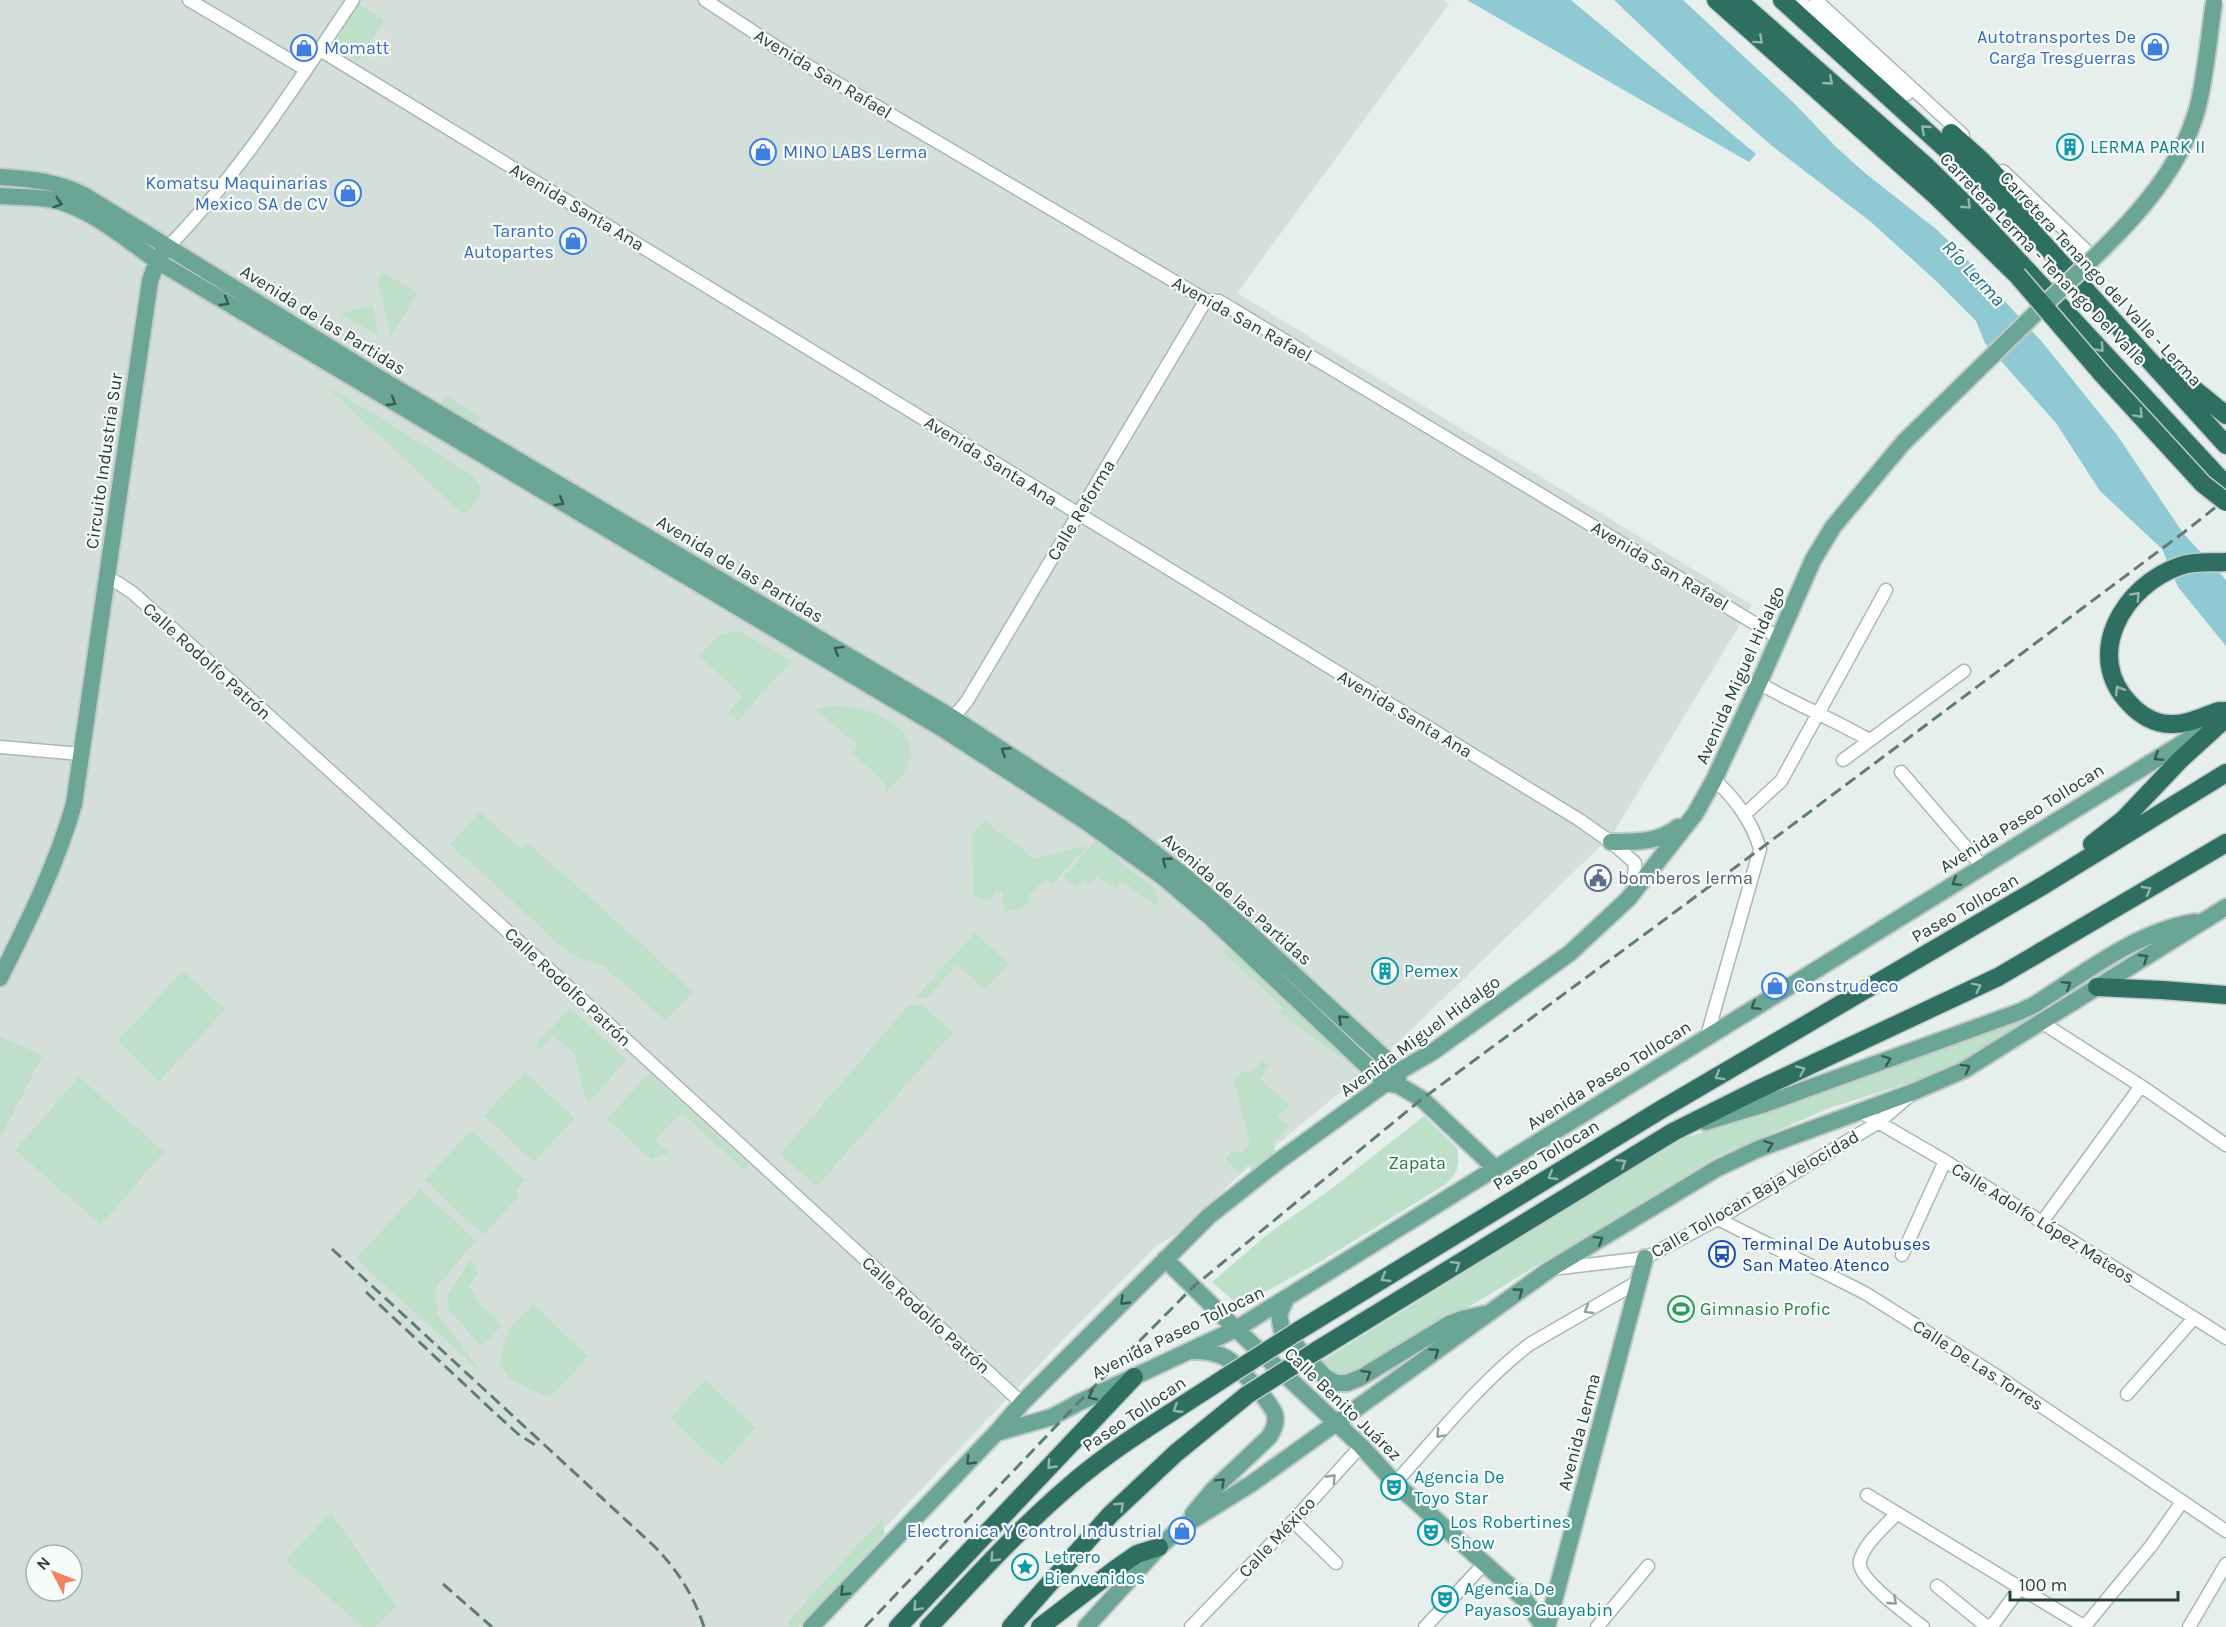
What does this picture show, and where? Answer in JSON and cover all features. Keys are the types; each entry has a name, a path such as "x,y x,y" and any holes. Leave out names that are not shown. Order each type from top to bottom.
{"highway":[{"path":"1716,0 1936,196 2017,275 2102,374 2203,484 2226,502"},
{"name":"Carretera Lerma - Tenango Del Valle","path":"1738,0 1925,165 2001,240 2226,485"},
{"name":"Carretera Tenango del Valle - Lerma","path":"1782,0 1958,158 2021,218 2226,445"},
{"path":"1951,133 2013,192 2184,381 2226,415"},
{"path":"2044,885 2124,819 2226,715 2219,711 2177,724 2160,723 2150,719 2132,707 2119,690 2110,671 2108,647 2119,617 2150,582 2180,566 2226,562"},
{"name":"Paseo Tollocan","path":"929,1627 1030,1521 1069,1485 1117,1448 1298,1331 1662,1109 2044,885 2226,773"},
{"path":"1011,1627 1110,1515 1176,1453 1247,1395 1673,1132 1998,977 2226,843"},
{"path":"2097,987 2226,995"},
{"path":"898,1627 1134,1377"},
{"path":"1040,1627 1137,1554 1159,1546"}],"main road":[{"name":"Avenida Miguel Hidalgo","path":"1165,1259 1219,1207 1276,1163 1570,952 1628,899 1695,814 1714,780 1813,560 1833,527 1903,443 2093,257 2152,193 2173,166 2186,140 2198,106 2214,1"},
{"name":"Avenida de las Partidas","path":"0,177 39,180 69,187 100,204 376,376 953,718 1122,828 1186,877 1244,928 1394,1080"},
{"name":"Avenida de las Partidas","path":"0,196 61,202 100,222 157,261 946,731 1033,786 1126,849 1189,898 1394,1080 1422,1099 1496,1169"},
{"name":"Circuito Industria Sur","path":"0,978 67,830 74,804 150,281 157,261 168,247"},
{"name":"Avenida Paseo Tollocan","path":"996,1433 1052,1417 1236,1329 2226,715"},
{"path":"1611,842 1656,839 1668,835 1695,814"},
{"path":"1086,1627 1159,1546 1183,1526 1251,1484 1549,1270 1716,1169 1758,1149 1913,1092 1964,1070 2226,907"},
{"path":"1673,1132 1765,1104 2007,1017 2034,1005 2156,932 2178,924 2204,920"},
{"name":"Avenida Lerma","path":"1547,1623 1645,1258"},
{"name":"Avenida Paseo Tollocan","path":"811,1627 1022,1403 1165,1259"},
{"name":"Calle Benito Juárez","path":"1165,1259 1361,1446 1395,1482 1524,1599 1547,1623 1563,1627"},
{"path":"1286,1299 1279,1314 1282,1331 1324,1377 1341,1383 1360,1378 1449,1324 1489,1313"},
{"path":"1183,1526 1214,1489 1269,1437 1274,1429 1275,1419 1272,1408 1235,1364 1217,1353 1192,1351"}],"street":[{"path":"189,0 305,69"},
{"name":"Circuito Industria Sur","path":"168,247 200,214 234,173 353,0"},
{"name":"Avenida San Rafael","path":"705,0 838,84 1206,300 1218,302 1229,308 1779,638"},
{"path":"1799,0 1951,133"},
{"path":"1816,0 2033,198 2093,257"},
{"name":"Avenida Santa Ana","path":"320,50 1557,807 1611,842 1635,863 1633,891"},
{"name":"Calle Reforma","path":"953,718 967,701 1206,300"},
{"name":"Calle Rodolfo Patrón","path":"107,578 118,582 134,593 1022,1403"},
{"path":"1744,815 1781,781 1886,590"},
{"path":"1843,760 1964,671"},
{"path":"1759,683 1869,740"},
{"path":"0,747 81,754"},
{"path":"1901,772 1982,866"},
{"path":"1707,1036 1760,849 1744,815 1725,789 1714,780"},
{"path":"2041,1022 2141,1086 2226,1145"},
{"path":"2042,1222 2141,1086"},
{"name":"Calle Tollocan Baja Velocidad","path":"1549,1270 1645,1258 1718,1219 1879,1122 1913,1092"},
{"name":"Calle Adolfo López Mateos","path":"1859,1111 1945,1161 2226,1338"},
{"path":"1902,1255 1945,1161"},
{"name":"Calle De Las Torres","path":"1718,1219 1864,1293 1997,1376 2226,1531"},
{"path":"1395,1482 1498,1371 1517,1354 1530,1344 1639,1281"},
{"path":"2127,1394 2194,1318"},
{"name":"Calle México","path":"1191,1627 1361,1446"},
{"path":"1867,1495 2085,1627 2151,1546 2182,1502"},
{"path":"1897,1513 1870,1543 1859,1564 1864,1575 1923,1627"},
{"path":"1293,1521 1336,1563"},
{"path":"1425,1627 1484,1563"},
{"path":"2189,1627 2226,1564"},
{"path":"1598,1627 1648,1566"},
{"path":"1937,1586 1988,1627 1995,1622 2020,1588"}],"shaded area":[{"path":"0,0 1442,0 1449,4 1237,293 1752,605 1612,835 1384,1056 1234,1180 1185,1228 1154,1248 1075,1327 791,1627 0,1627"}],"green space":[{"path":"359,4 384,20 358,61 335,47 336,41"},
{"path":"383,272 417,293 391,337 378,281"},
{"path":"372,305 379,336 340,314"},
{"path":"326,386 473,476 480,487 479,498 464,515"},
{"path":"448,396 480,418 474,427 452,413 441,402"},
{"path":"739,631 791,661 737,721 728,713 743,696 699,656 719,634"},
{"path":"832,706 853,707 881,716 904,734 909,744 910,756 907,768 884,793 886,783 852,753 858,745 815,709"},
{"path":"480,812 522,849 528,843 693,992 666,1021 605,967 570,954 450,844"},
{"path":"985,821 1035,859 1089,844 1053,884 1045,879 1028,896 1031,899 1021,909 1005,912 1002,892 996,891 990,900 980,899 973,893 972,833"},
{"path":"1095,841 1108,846 1125,867 1155,888 1158,907 1122,881 1116,889 1098,876 1091,884 1084,879 1077,887 1064,877"},
{"path":"975,933 1009,964 985,990 957,965 927,998 915,998"},
{"path":"1226,948 1264,971 1345,1049 1338,1056 1280,1012 1283,1008 1223,952"},
{"path":"183,971 225,1009 160,1081 118,1041"},
{"path":"922,1005 953,1032 817,1186 780,1154 908,1006"},
{"path":"570,1008 627,1060 588,1102 575,1055 554,1035 539,1050 535,1046"},
{"path":"2034,1017 1952,1069 1830,1108 1718,1156 1356,1375 1335,1374 1322,1361 1675,1141 1826,1093 2000,1025"},
{"path":"0,1037 43,1055 0,1138"},
{"path":"1262,1061 1270,1066 1260,1078 1289,1104 1277,1116 1285,1123 1289,1121 1287,1123 1290,1125 1273,1144 1276,1152 1252,1171 1249,1163 1239,1173 1225,1159 1233,1151 1241,1153 1250,1142 1234,1081 1244,1070 1250,1074"},
{"path":"525,1072 575,1118 534,1162 484,1116"},
{"path":"649,1073 749,1165 744,1170 681,1112 655,1140 671,1155 663,1154 652,1160 607,1119"},
{"path":"79,1077 164,1152 101,1225 15,1150"},
{"name":"Zapata","path":"1424,1116 1457,1148 1457,1168 1446,1184 1323,1260 1244,1304 1237,1304 1212,1282 1268,1234 1330,1190"},
{"path":"472,1130 525,1180 516,1189 518,1197 483,1235 425,1180"},
{"path":"420,1189 476,1241 438,1285 435,1294 438,1315 483,1374 356,1259"},
{"path":"469,1261 475,1265 477,1274 469,1286 476,1296 475,1299 502,1325 485,1343 479,1344 449,1310 448,1295"},
{"path":"533,1304 588,1356 551,1396 547,1397 510,1379 500,1365 509,1329"},
{"path":"706,1380 756,1428 721,1465 670,1418"},
{"path":"331,1513 396,1606 375,1627 363,1627 285,1560"},
{"path":"882,1519 885,1534 799,1627 789,1627 789,1620"}],"water":[{"path":"1467,0 1571,0 1756,154 1749,162"},
{"name":"Río Lerma","path":"1614,0 1683,0 1794,103 1836,147 1936,229 1959,251 2043,343 2117,435 2183,533 2226,580 2226,646 2178,587 2162,549 2100,491 2056,423 1985,343 1976,321 1871,222 1771,145 1715,96"}],"railway":[{"path":"865,1627 1078,1403 1193,1287 1422,1099 2226,499"},
{"path":"332,1249 654,1546 684,1584 704,1627"},
{"path":"366,1292 518,1434 535,1445"},
{"path":"443,1584 492,1627"}],"place":[{"name":"Autotransportes De Carga Tresguerras","path":"2155,47"},
{"name":"Momatt","path":"304,48"},
{"name":"LERMA PARK II","path":"2070,147"},
{"name":"MINO LABS Lerma","path":"763,152"},
{"name":"Komatsu Maquinarias Mexico SA de CV","path":"348,193"},
{"name":"Taranto Autopartes","path":"573,241"},
{"name":"bomberos lerma","path":"1598,878"},
{"name":"Pemex","path":"1385,971"},
{"name":"Construdeco","path":"1775,986"},
{"name":"Terminal De Autobuses San Mateo Atenco","path":"1722,1254"},
{"name":"Gimnasio Profic","path":"1681,1309"},
{"name":"Agencia De Toyo Star","path":"1394,1487"},
{"name":"Electronica Y Control Industrial","path":"1182,1531"},
{"name":"Los Robertines Show","path":"1431,1532"},
{"name":"Letrero Bienvenidos","path":"1025,1567"},
{"name":"Agencia De Payasos Guayabin","path":"1445,1599"}]}
